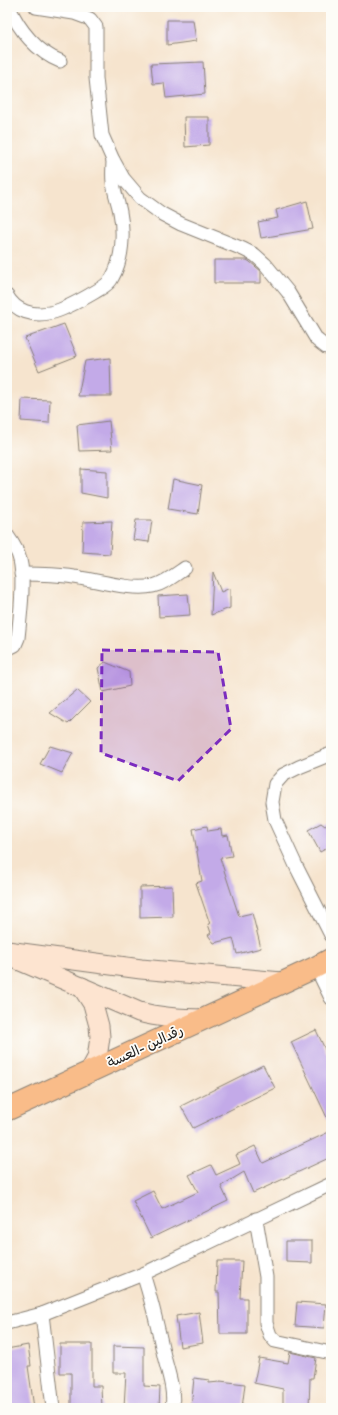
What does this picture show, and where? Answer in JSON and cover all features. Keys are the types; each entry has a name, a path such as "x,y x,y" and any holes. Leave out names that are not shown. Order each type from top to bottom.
{"main road":[{"name":"رقدالين -العسة","path":"7,1110 324,963"}],"street":[{"path":"9,7 26,35 37,48 50,58 60,61"},
{"path":"36,7 74,13 90,19 96,27 95,44 97,98 102,135 123,178 140,198 162,214 181,224 255,255 265,264 288,292 317,340 326,347 331,348"},
{"path":"7,296 14,305 24,312 39,315 54,313 83,299 112,279 118,265 122,235 120,212 113,181 113,160"},
{"path":"7,535 20,559 22,574 18,638 15,644 7,649"},
{"path":"22,574 49,574 141,588 154,586 170,579 185,568"},
{"path":"331,754 284,775 275,784 272,802 275,820 297,868 331,935"},
{"path":"7,951 148,970 282,982"},
{"path":"7,956 139,1012 173,1019 204,1019"},
{"path":"324,963 331,998"},
{"path":"82,987 93,1004 100,1026 98,1058 90,1071"},
{"path":"7,1323 42,1314 143,1274 331,1184"},
{"path":"256,1219 266,1277 266,1323 270,1334 275,1341 331,1353"},
{"path":"143,1274 152,1302 169,1376 173,1401 172,1408"},
{"path":"42,1314 54,1408"}],"highlighted area":[{"path":"102,650 218,652 231,729 178,781 101,753"}],"building":[{"path":"167,20 193,20 196,41 167,45"},
{"path":"203,62 205,94 166,98 164,83 153,84 151,64"},
{"path":"184,117 209,117 209,145 185,147"},
{"path":"307,201 313,229 261,238 258,222 278,218 276,210"},
{"path":"214,260 247,260 261,271 261,283 214,283"},
{"path":"64,324 77,356 39,371 25,338"},
{"path":"110,358 111,396 78,396 85,361"},
{"path":"22,399 50,400 49,423 21,421"},
{"path":"109,421 112,450 79,451 77,425"},
{"path":"81,469 107,471 107,498 81,493"},
{"path":"173,479 202,485 198,514 168,509"},
{"path":"136,520 152,520 149,542 133,540"},
{"path":"112,521 110,554 82,552 83,522"},
{"path":"213,572 221,592 230,588 230,608 211,615"},
{"path":"188,594 190,615 159,617 158,596"},
{"path":"105,662 129,672 130,686 103,692 98,668"},
{"path":"77,690 90,702 68,724 50,713"},
{"path":"50,746 73,753 62,773 40,764"},
{"path":"321,823 325,826 331,823 331,846 320,852 308,830"},
{"path":"207,826 208,831 221,829 222,836 228,835 232,856 220,858 239,916 252,913 261,948 237,954 233,938 214,943 208,935 211,933 208,924 210,924 196,883 202,881 193,829"},
{"path":"172,886 173,917 140,918 140,887"},
{"path":"316,1030 331,1062 331,1126 291,1042"},
{"path":"263,1065 275,1088 193,1128 181,1106"},
{"path":"331,1131 331,1157 253,1193 244,1172 221,1186 228,1201 151,1238 133,1201 153,1191 162,1209 198,1192 189,1175 211,1165 216,1175 240,1164 236,1155 255,1146 263,1163"},
{"path":"286,1241 312,1241 312,1263 286,1262"},
{"path":"217,1261 242,1261 240,1298 247,1298 247,1334 220,1334 219,1292 216,1292"},
{"path":"297,1302 326,1304 324,1328 295,1326"},
{"path":"199,1312 203,1343 180,1347 176,1316"},
{"path":"60,1344 92,1344 92,1386 101,1386 102,1408 71,1408 71,1373 60,1373"},
{"path":"28,1345 31,1366 28,1366 34,1408 7,1408 7,1349"},
{"path":"113,1346 144,1347 144,1386 160,1387 159,1408 124,1407 126,1373 113,1373"},
{"path":"290,1352 316,1358 313,1378 310,1378 309,1408 283,1408 283,1389 254,1383 259,1358 288,1363"},
{"path":"194,1378 209,1380 209,1383 220,1381 245,1384 242,1408 191,1408"}]}
